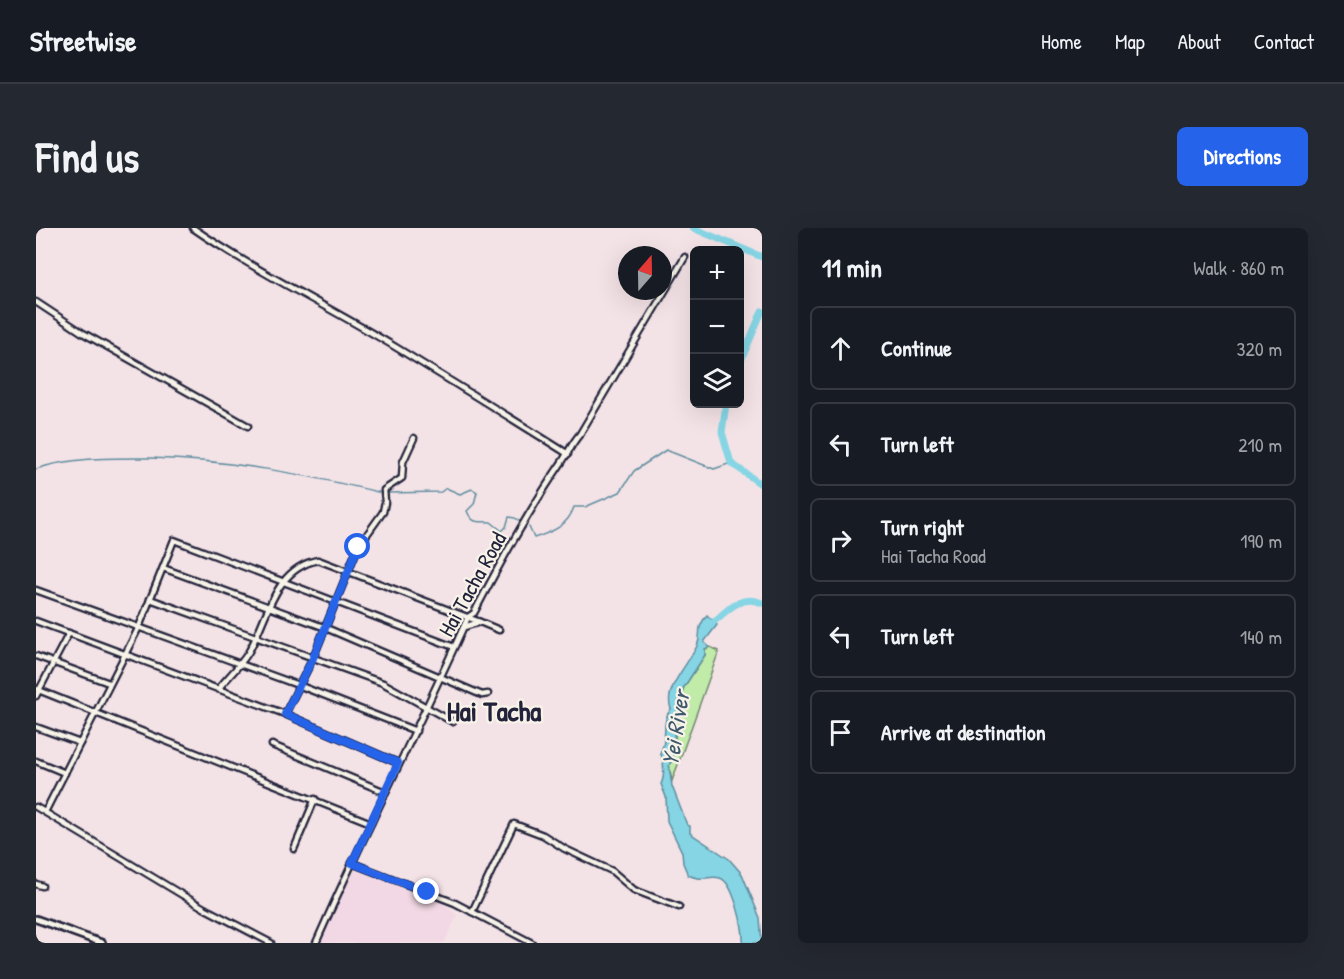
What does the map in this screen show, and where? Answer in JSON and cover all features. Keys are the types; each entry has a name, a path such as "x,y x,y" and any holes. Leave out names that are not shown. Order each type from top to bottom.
{"street":[{"path":"193,228 239,259 265,271 398,349 568,454"},
{"name":"Hai Tacha Road","path":"315,943 398,763 428,708 468,617 474,613 545,487 568,454 570,445 580,434 684,257"},
{"path":"36,302 84,333 248,426"},
{"path":"285,714 338,601 358,547 383,512 386,502 384,490 402,478 403,462 414,438"},
{"path":"45,812 139,627 174,540 454,647"},
{"path":"218,689 240,664 283,580 304,564 318,560 499,630"},
{"path":"164,568 326,628 482,694 488,694"},
{"path":"36,590 298,685 416,731"},
{"path":"150,599 383,684 453,722"},
{"path":"36,621 285,714 398,763"},
{"path":"464,627 480,622"},
{"path":"36,696 37,689 69,633"},
{"path":"36,656 110,683"},
{"path":"37,689 371,823"},
{"path":"36,727 80,743"},
{"path":"272,745 385,792"},
{"path":"36,760 65,772"},
{"path":"294,849 315,799"},
{"path":"36,807 204,908 271,943"},
{"path":"472,912 485,890 514,824 543,835 565,849 612,871 634,890 680,907"},
{"path":"352,863 472,912 532,943"},
{"path":"36,919 102,943"}],"shaded area":[{"path":"353,864 441,901 457,916 444,943 316,943 321,938"}],"green space":[{"path":"710,647 719,651 672,781 669,767 676,748 674,722 679,700 684,687 705,655 705,649"}],"water":[{"path":"707,615 717,625 704,642 709,647 705,649 705,655 684,687 679,700 674,734 676,748 669,766 672,786 687,825 690,826 690,833 729,859 742,874 760,918 762,943 743,943 737,907 725,881 716,877 698,878 688,875 683,863 682,852 667,821 666,797 661,784 664,768 660,753 663,748 666,719 671,709 670,693 697,646 701,625"}],"waterway":[{"name":"Yei River","path":"693,228 762,257"},
{"name":"Yei River","path":"744,354 762,311"},
{"name":"Yei River","path":"725,408 722,432 731,463 762,485"},
{"path":"529,527 534,538 553,531 568,519 574,507 585,507 620,492 634,471 666,450 714,469 731,463"},
{"path":"36,469 64,462 93,459 180,459 267,469 382,493"},
{"path":"386,493 441,492 446,488 460,494 472,489 477,492 474,504 467,511 474,520 491,522 502,531 509,517 522,523"},
{"name":"Yei River","path":"708,627 739,603 746,601 762,603"}],"district":[{"name":"Hai Tacha","path":"494,711"}],"route":[{"path":"358,547 338,601 285,714 398,763 352,863 427,892"}]}
